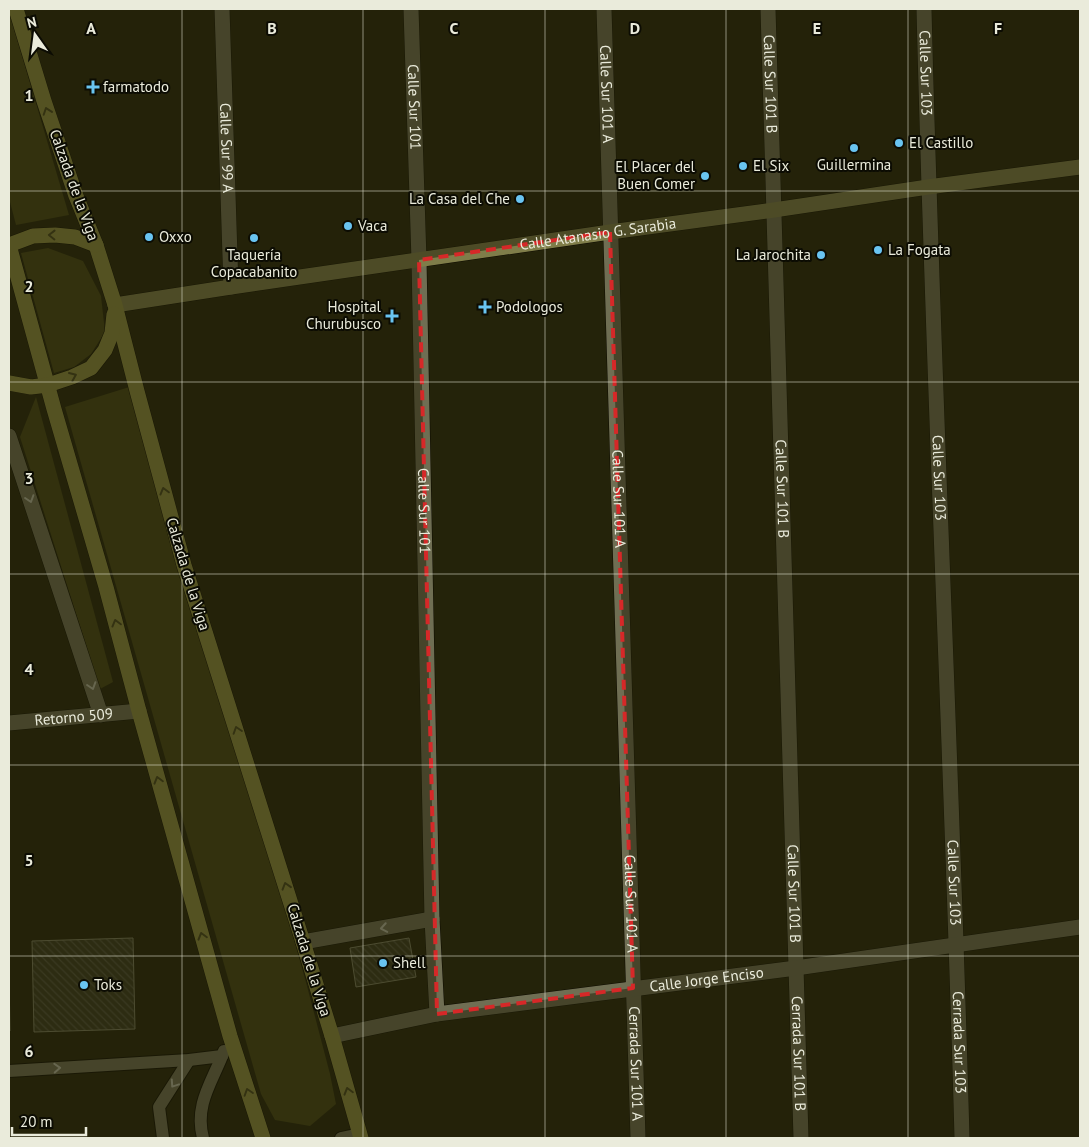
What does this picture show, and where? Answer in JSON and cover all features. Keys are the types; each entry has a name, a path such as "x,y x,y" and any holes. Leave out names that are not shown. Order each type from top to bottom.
{"main road":[{"name":"Calzada de la Viga","path":"16,9 44,101 76,196 96,245 115,305 184,565 304,942 361,1136"},
{"path":"96,245 74,237 55,235 33,236 9,245 230,1036 263,1138"},
{"path":"9,383 31,387 48,385 91,368 105,350 112,333 115,305"}],"street":[{"name":"Calle Sur 99 A","path":"222,9 231,287"},
{"name":"Calle Sur 101","path":"411,9 419,260 432,919 437,1014"},
{"name":"Calle Sur 101 A","path":"604,9 633,988"},
{"name":"Calle Sur 101 B","path":"768,9 796,968"},
{"name":"Calle Sur 103","path":"924,9 928,186 957,946"},
{"name":"Calle Atanasio G. Sarabia","path":"115,305 928,186 1080,167"},
{"path":"9,436 101,715"},
{"name":"Retorno 509","path":"9,723 139,711"},
{"path":"304,942 432,919"},
{"name":"Calle Jorge Enciso","path":"332,1036 437,1014 796,968 1080,928"},
{"name":"Cerrada Sur 103","path":"957,946 962,1138"},
{"name":"Cerrada Sur 101 B","path":"796,968 801,1138"},
{"name":"Cerrada Sur 101 A","path":"633,988 638,1138"}],"lane":[{"path":"203,1138 201,1129 202,1104 230,1036"},
{"path":"9,1071 190,1060 222,1056"},
{"path":"163,1138 159,1107 190,1060"},
{"path":"341,1138 361,1136"}],"highlighted area":[{"path":"610,232 633,988 437,1014 419,260"}],"shaded area":[{"path":"9,12 69,215 16,225 9,198"},
{"path":"48,248 83,261 101,296 105,332 91,354 74,367 54,373 21,253"},
{"path":"139,384 330,1074 336,1104 310,1126 275,1120 261,1094 65,407"},
{"path":"36,397 113,682 100,689 20,437"}],"building":[{"name":"Toks","path":"133,938 135,1029 34,1032 32,941"},
{"name":"Shell","path":"409,938 416,977 356,987 350,948"},
{"path":"9,976 10,1031 9,1031"}],"place":[{"name":"farmatodo","path":"93,87"},
{"name":"El Castillo","path":"899,143"},
{"name":"Guillermina","path":"854,148"},
{"name":"El Six","path":"743,166"},
{"name":"El Placer del Buen Comer","path":"705,176"},
{"name":"La Casa del Che","path":"520,199"},
{"name":"Vaca","path":"348,226"},
{"name":"Oxxo","path":"149,237"},
{"name":"Taquería Copacabanito","path":"254,238"},
{"name":"La Fogata","path":"878,250"},
{"name":"La Jarochita","path":"821,255"},
{"name":"Podologos","path":"485,307"},
{"name":"Hospital Churubusco","path":"392,316"},
{"name":"Shell","path":"383,963"},
{"name":"Toks","path":"84,985"}]}
